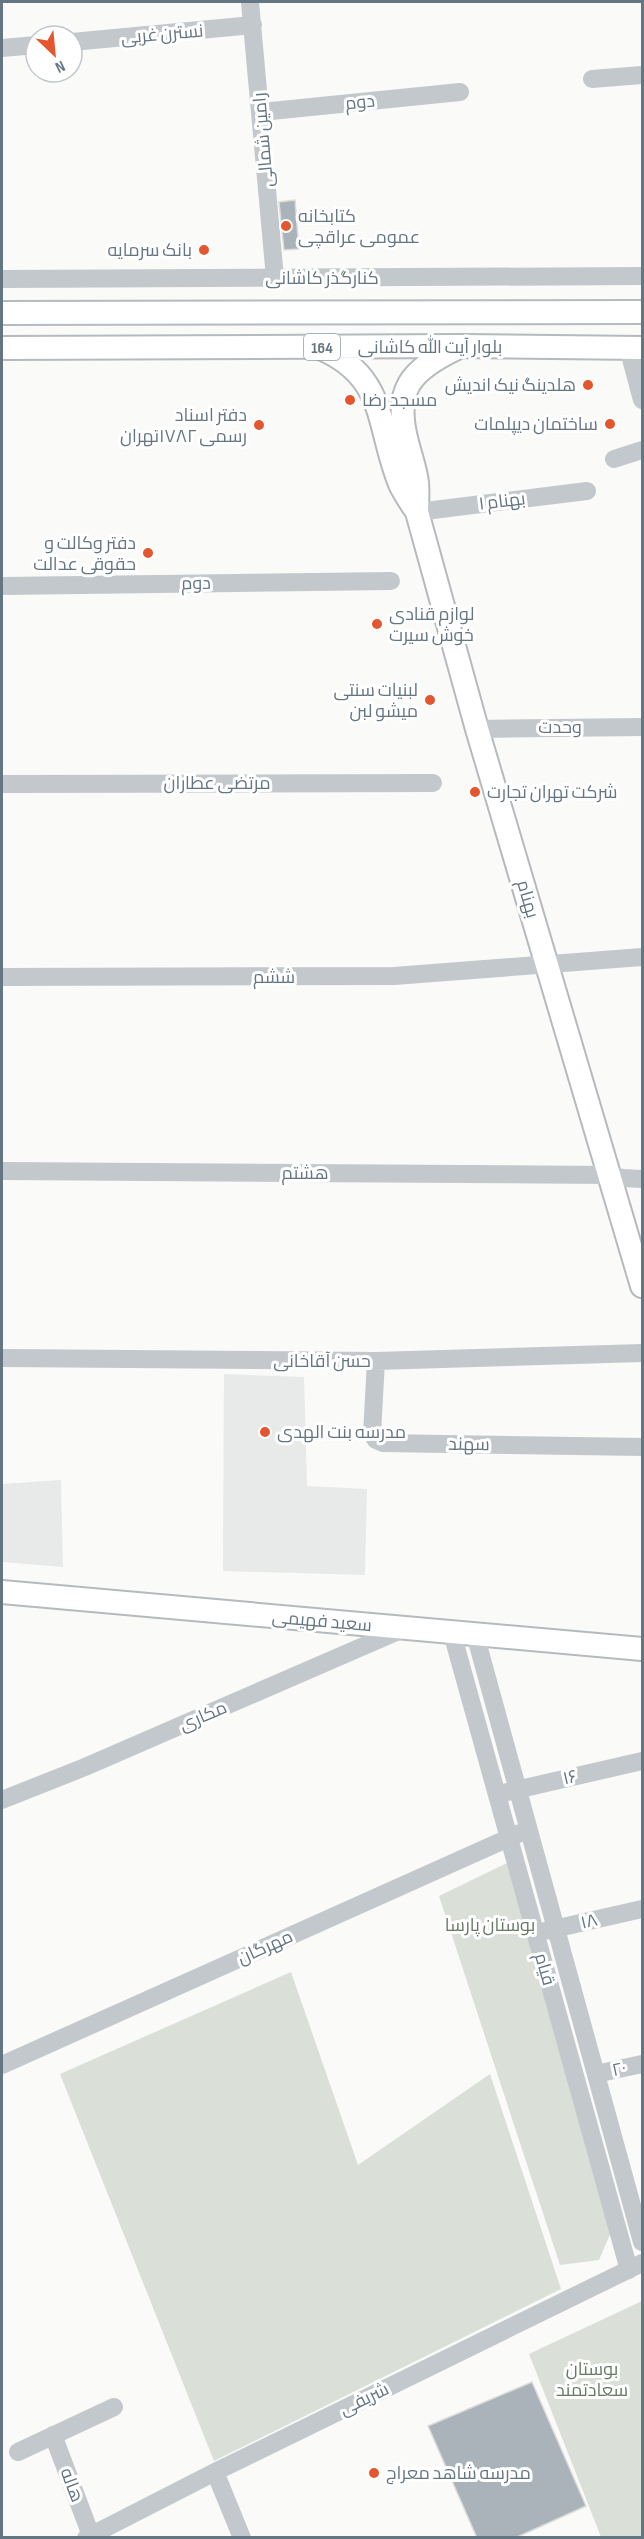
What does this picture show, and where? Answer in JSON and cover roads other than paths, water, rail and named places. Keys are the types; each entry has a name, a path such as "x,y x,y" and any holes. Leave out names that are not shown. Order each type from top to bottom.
{"main road":[{"name":"بلوار آیت الله کاشانی","path":"2,313 642,312"},
{"name":"بلوار آیت الله کاشانی","path":"2,348 462,346 635,348"},
{"path":"379,407 381,395 388,390 396,393 402,401 410,383 419,371 439,357 462,346"},
{"name":"بهنام","path":"318,347 338,356 357,370 379,407 400,484 417,512"},
{"name":"بهنام","path":"402,401 403,425 417,482 417,512 477,729 546,964 616,1176 642,1286"},
{"name":"سعید فهیمی","path":"2,1592 642,1649"}],"street":[{"name":"رامین شمالی","path":"250,2 275,278"},
{"name":"نسترن غربی","path":"84,41 252,26"},
{"path":"2,48 24,46"},
{"path":"592,79 642,75"},
{"name":"دوم","path":"261,112 460,92"},
{"name":"کنارگذر کاشانی","path":"2,279 642,276"},
{"path":"635,348 642,400"},
{"path":"614,459 642,450"},
{"name":"بهنام ۱","path":"417,512 587,491"},
{"name":"دوم","path":"2,586 391,581"},
{"name":"وحدت","path":"477,729 642,726"},
{"name":"مرتضی عطاران","path":"2,784 433,783"},
{"name":"ششم","path":"2,977 394,976 642,957"},
{"name":"هشتم","path":"2,1171 616,1176 642,1179"},
{"name":"حسن آقاخانی","path":"2,1358 376,1361 642,1353"},
{"name":"سهند","path":"376,1361 372,1434 376,1440 383,1443 642,1447"},
{"name":"مکاری","path":"2,1800 85,1767 403,1629"},
{"name":"قیام","path":"452,1633 535,1934 636,2267"},
{"name":"قیام","path":"475,1634 642,2242"},
{"name":"۱۶","path":"497,1794 642,1761"},
{"name":"مهرگان","path":"2,2065 528,1829"},
{"name":"۱۸","path":"535,1934 642,1909"},
{"name":"۲۰","path":"596,2074 642,2064"},
{"name":"شریفی","path":"90,2537 215,2472 636,2267"},
{"path":"18,2452 114,2407"},
{"name":"هاله","path":"53,2435 90,2537"},
{"path":"215,2472 242,2538"}],"place":[{"name":"کتابخانه عمومی عراقچی","path":"286,226"},
{"name":"بانک سرمایه","path":"204,250"},
{"name":"هلدینگ نیک اندیش","path":"588,385"},
{"name":"مسجد رضا","path":"350,400"},
{"name":"ساختمان دیپلمات","path":"610,424"},
{"name":"دفتر اسناد رسمی ۱۷۸۲تهران","path":"259,425"},
{"name":"دفتر وکالت و حقوقی عدالت","path":"148,553"},
{"name":"لوازم قنادی خوش سیرت","path":"377,624"},
{"name":"لبنیات سنتی میشو لبن","path":"430,700"},
{"name":"شرکت تهران تجارت","path":"475,792"},
{"name":"مدرسه بنت الهدی","path":"265,1432"},
{"name":"مدرسه شاهد معراج","path":"374,2473"}],"park label":[{"name":"بوستان پارسا","path":"490,1925"},
{"name":"بوستان سعادتمند","path":"592,2379"}]}
